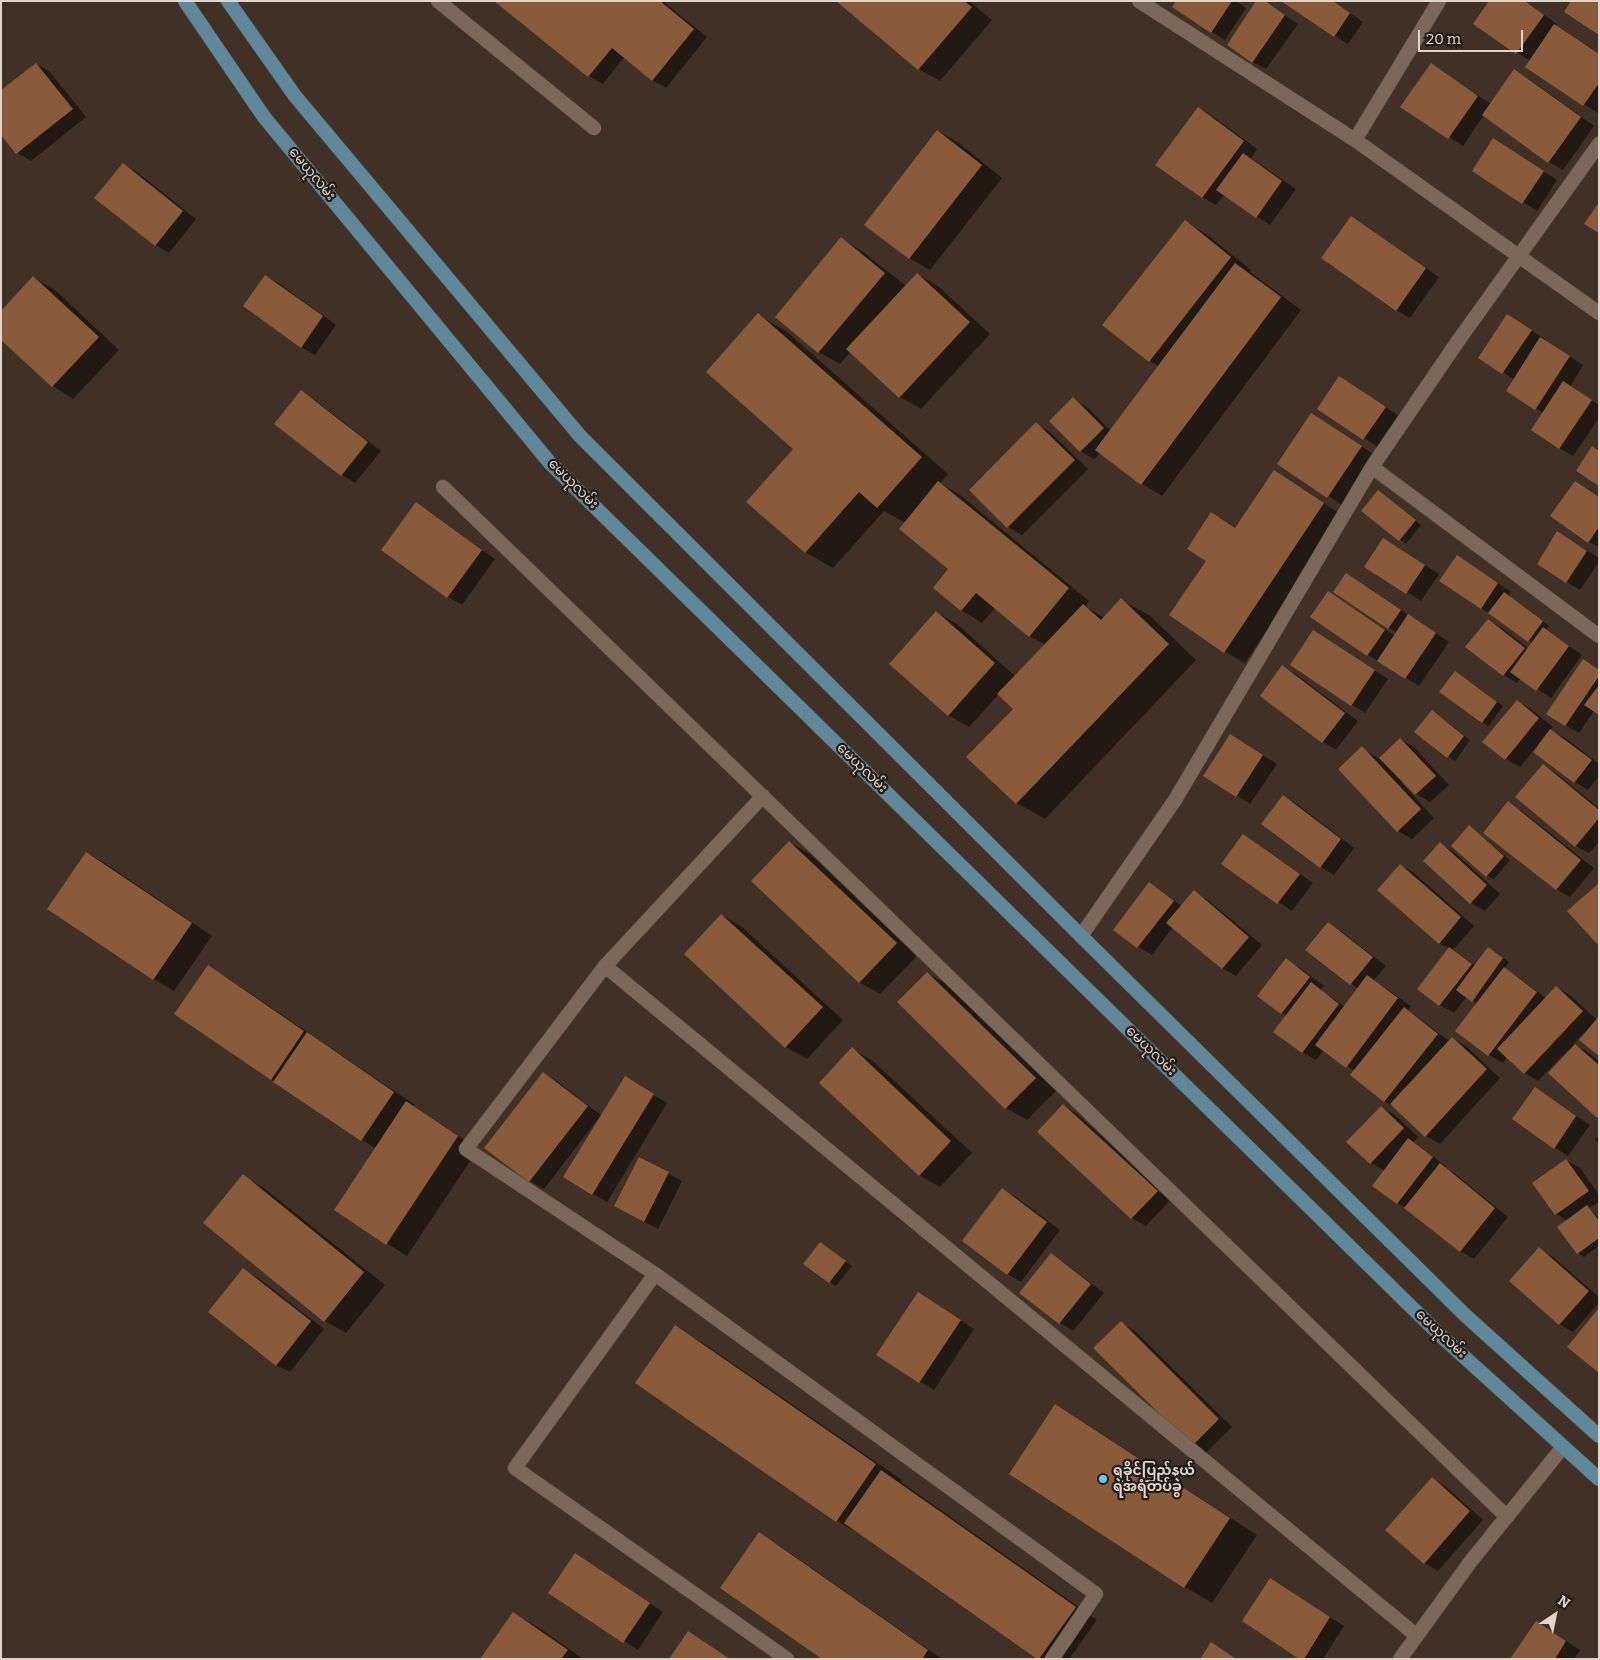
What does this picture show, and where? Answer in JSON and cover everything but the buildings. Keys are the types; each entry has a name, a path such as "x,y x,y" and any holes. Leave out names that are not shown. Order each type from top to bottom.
{"main road":[{"name":"မေယုလမ်း","path":"185,1 264,116 550,463 1440,1335 1599,1479"},
{"path":"228,1 295,96 580,436 1081,936 1465,1315 1599,1436"}],"street":[{"path":"438,1 594,128"},
{"path":"1139,1 1354,140 1599,313"},
{"path":"1354,140 1439,1"},
{"path":"1081,936 1175,800 1372,467 1458,341 1599,144"},
{"path":"1372,467 1599,636"},
{"path":"443,487 1507,1517"},
{"path":"763,796 605,966 466,1150 655,1274 1096,1594 1052,1659"},
{"path":"605,966 1417,1636"},
{"path":"655,1274 515,1468 787,1659"},
{"path":"1400,1659 1471,1561 1563,1447"}],"place":[{"name":"ရခိုင်ပြည်နယ် ရဲအရံတပ်ခွဲ","path":"1103,1479"}]}
